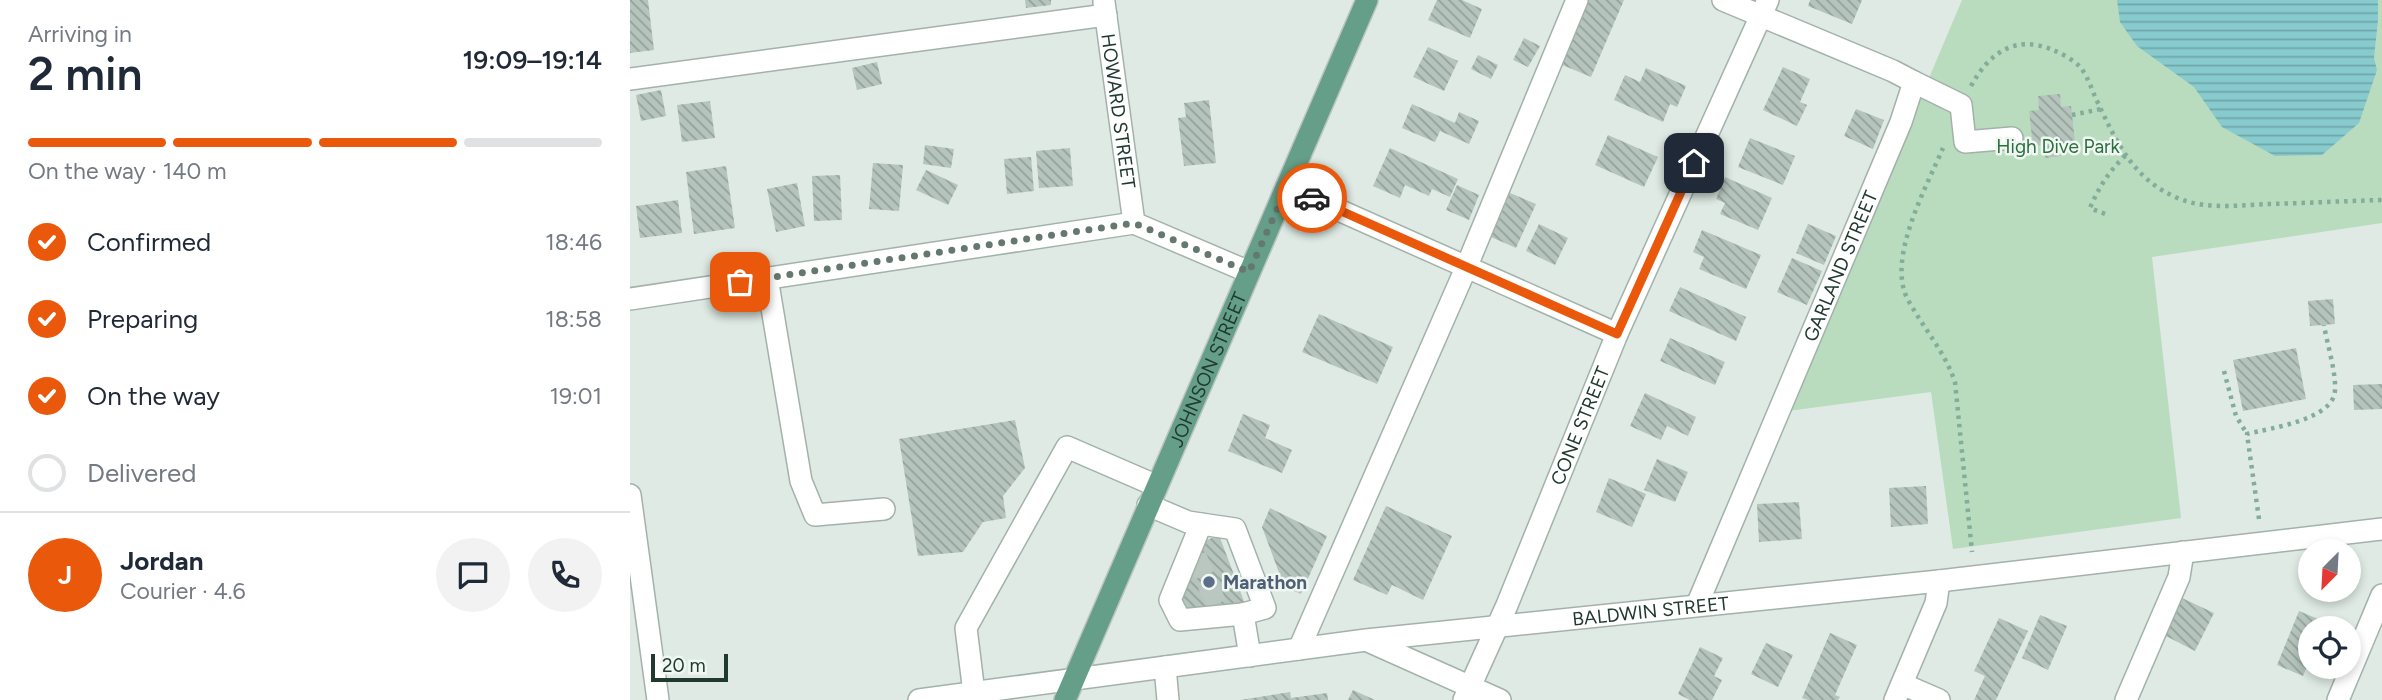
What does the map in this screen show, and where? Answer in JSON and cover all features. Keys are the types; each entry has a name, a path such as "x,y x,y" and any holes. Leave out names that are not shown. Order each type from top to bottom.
{"main road":[{"name":"JOHNSON STREET","path":"1065,700 1367,0"}],"street":[{"path":"1299,649 1466,268 1577,0"},
{"path":"1723,0 1764,8 1961,105 1965,142 2012,138"},
{"path":"630,79 1105,7"},
{"name":"HOWARD STREET","path":"1105,7 1134,223"},
{"name":"CONE STREET","path":"1467,693 1617,334 1764,8"},
{"name":"GARLAND STREET","path":"1697,605 1895,135 1914,82"},
{"path":"1287,187 1617,334"},
{"path":"630,299 1134,223 1249,272"},
{"path":"767,278 801,481 815,515 884,509"},
{"path":"974,692 966,628 1068,447 1153,496 1188,522 1235,529 1265,608 1243,614 1219,611 1180,620 1170,600 1194,552 1201,524"},
{"path":"630,495 658,700"},
{"name":"BALDWIN STREET","path":"929,699 1366,640 1939,581 2382,529"},
{"path":"2126,700 2179,577 2182,552"},
{"path":"1939,581 1936,603 1898,692 1939,700"},
{"path":"2338,700 2382,595"},
{"path":"1243,614 1250,656"},
{"path":"1366,640 1467,693 1500,700"},
{"path":"1165,667 1168,700"}],"path":[{"path":"1961,105 1981,68 1998,53 2017,45 2041,45 2062,54 2080,67 2136,171 2154,186 2179,199 2197,204 2229,205 2382,200"},
{"path":"2072,115 2101,109"},
{"path":"1946,140 1912,222 1905,243 1902,270 1905,293 1947,359 1955,382 1972,551"},
{"path":"2105,214 2090,208 2099,186 2111,169 2126,155"},
{"path":"2247,434 2315,416 2329,406 2335,392 2324,325"},
{"path":"2224,371 2236,416 2247,434 2259,519"}],"green space":[{"name":"High Dive Park","path":"1962,0 2382,0 2382,223 2152,257 2181,518 1953,549 1931,392 1788,411"}],"water":[{"path":"2117,0 2378,0 2374,58 2377,70 2359,123 2322,155 2275,156 2222,127 2194,87 2137,46 2120,22"}],"building":[{"path":"630,0 648,0 654,50 630,53"},
{"path":"1025,0 1051,0 1051,5 1026,8"},
{"path":"1437,0 1462,0 1482,9 1470,38 1428,20"},
{"path":"1588,0 1624,0 1591,77 1560,64"},
{"path":"1810,0 1862,0 1852,24 1808,6"},
{"path":"1524,38 1540,46 1528,67 1513,60"},
{"path":"1428,47 1458,61 1444,91 1413,77"},
{"path":"1478,55 1498,65 1491,79 1471,69"},
{"path":"877,62 882,84 857,90 852,68"},
{"path":"1783,67 1810,79 1800,102 1807,105 1797,126 1763,110"},
{"path":"1646,68 1686,86 1677,107 1670,104 1663,122 1614,100 1625,75 1640,82"},
{"path":"661,90 666,116 641,121 636,95"},
{"path":"2060,94 2061,107 2071,106 2075,142 2066,142 2067,155 2045,158 2044,145 2033,146 2029,111 2039,110 2038,96"},
{"path":"1209,100 1216,163 1184,166 1178,118 1186,117 1184,103"},
{"path":"710,101 715,138 682,142 677,105"},
{"path":"1412,104 1455,123 1459,112 1479,121 1469,144 1440,131 1435,142 1402,128"},
{"path":"1856,109 1884,120 1873,149 1844,136"},
{"path":"1608,135 1658,157 1644,187 1595,165"},
{"path":"1750,138 1795,156 1783,185 1738,167"},
{"path":"925,145 954,149 951,168 923,164"},
{"path":"1070,148 1073,186 1039,188 1036,151"},
{"path":"1390,148 1458,179 1450,197 1432,189 1429,196 1405,185 1400,198 1373,186"},
{"path":"1031,157 1034,191 1007,194 1004,159"},
{"path":"873,163 903,165 899,211 869,209"},
{"path":"726,166 735,228 694,234 686,172"},
{"path":"926,170 958,185 948,205 916,190"},
{"path":"840,175 842,220 814,221 812,176"},
{"path":"1725,177 1772,198 1758,230 1720,214 1725,203 1716,199"},
{"path":"797,183 805,226 776,232 767,189"},
{"path":"1457,185 1479,195 1469,220 1446,210"},
{"path":"1510,193 1536,204 1516,248 1491,237"},
{"path":"678,200 682,233 640,238 636,206"},
{"path":"1539,224 1568,238 1555,265 1526,251"},
{"path":"1808,224 1836,236 1824,265 1796,253"},
{"path":"1702,230 1761,255 1746,289 1699,269 1704,257 1693,252"},
{"path":"1792,258 1822,271 1807,305 1777,292"},
{"path":"1680,287 1746,317 1736,341 1669,311"},
{"path":"2333,299 2335,324 2310,326 2308,301"},
{"path":"1319,314 1393,347 1377,384 1302,352"},
{"path":"1670,338 1725,362 1715,385 1660,361"},
{"path":"2296,348 2306,399 2243,411 2233,360"},
{"path":"2382,384 2382,409 2354,410 2353,385"},
{"path":"1645,393 1696,417 1688,436 1667,426 1661,440 1630,426"},
{"path":"1243,414 1270,425 1265,438 1292,450 1282,473 1228,451"},
{"path":"1015,420 1025,468 1003,496 1006,518 983,522 963,552 918,556 899,439"},
{"path":"1657,459 1688,472 1675,502 1644,490"},
{"path":"1609,478 1646,494 1632,527 1596,512"},
{"path":"1926,486 1928,524 1891,527 1889,488"},
{"path":"1799,502 1802,539 1759,542 1757,504"},
{"path":"1386,506 1452,536 1423,600 1392,585 1387,595 1353,580"},
{"path":"1270,508 1327,536 1301,594 1284,586 1262,527"},
{"path":"1219,535 1245,604 1184,610 1179,596 1202,542"},
{"path":"2182,598 2214,613 2195,651 2164,635"},
{"path":"2299,611 2311,616 2298,616 2298,674 2277,665"},
{"path":"2040,615 2067,626 2048,670 2022,658"},
{"path":"1999,618 2028,631 1996,700 1974,700 1985,676 1974,671"},
{"path":"1830,633 1857,645 1835,695 1840,697 1838,700 1802,698"},
{"path":"1766,643 1793,655 1778,687 1751,674"},
{"path":"1700,647 1723,658 1714,676 1722,680 1712,700 1690,700 1678,694"},
{"path":"1353,690 1375,700 1348,700"},
{"path":"1290,692 1291,698 1327,693 1328,700 1240,700"}],"tunnel":[{"path":"1196,556 1217,606"}],"way so far":[{"path":"740,282 1134,223 1249,272 1287,187 1312,198"}],"place":[{"name":"Marathon","path":"1209,582"}],"route":[{"path":"1312,198 1617,334 1694,163"}]}
